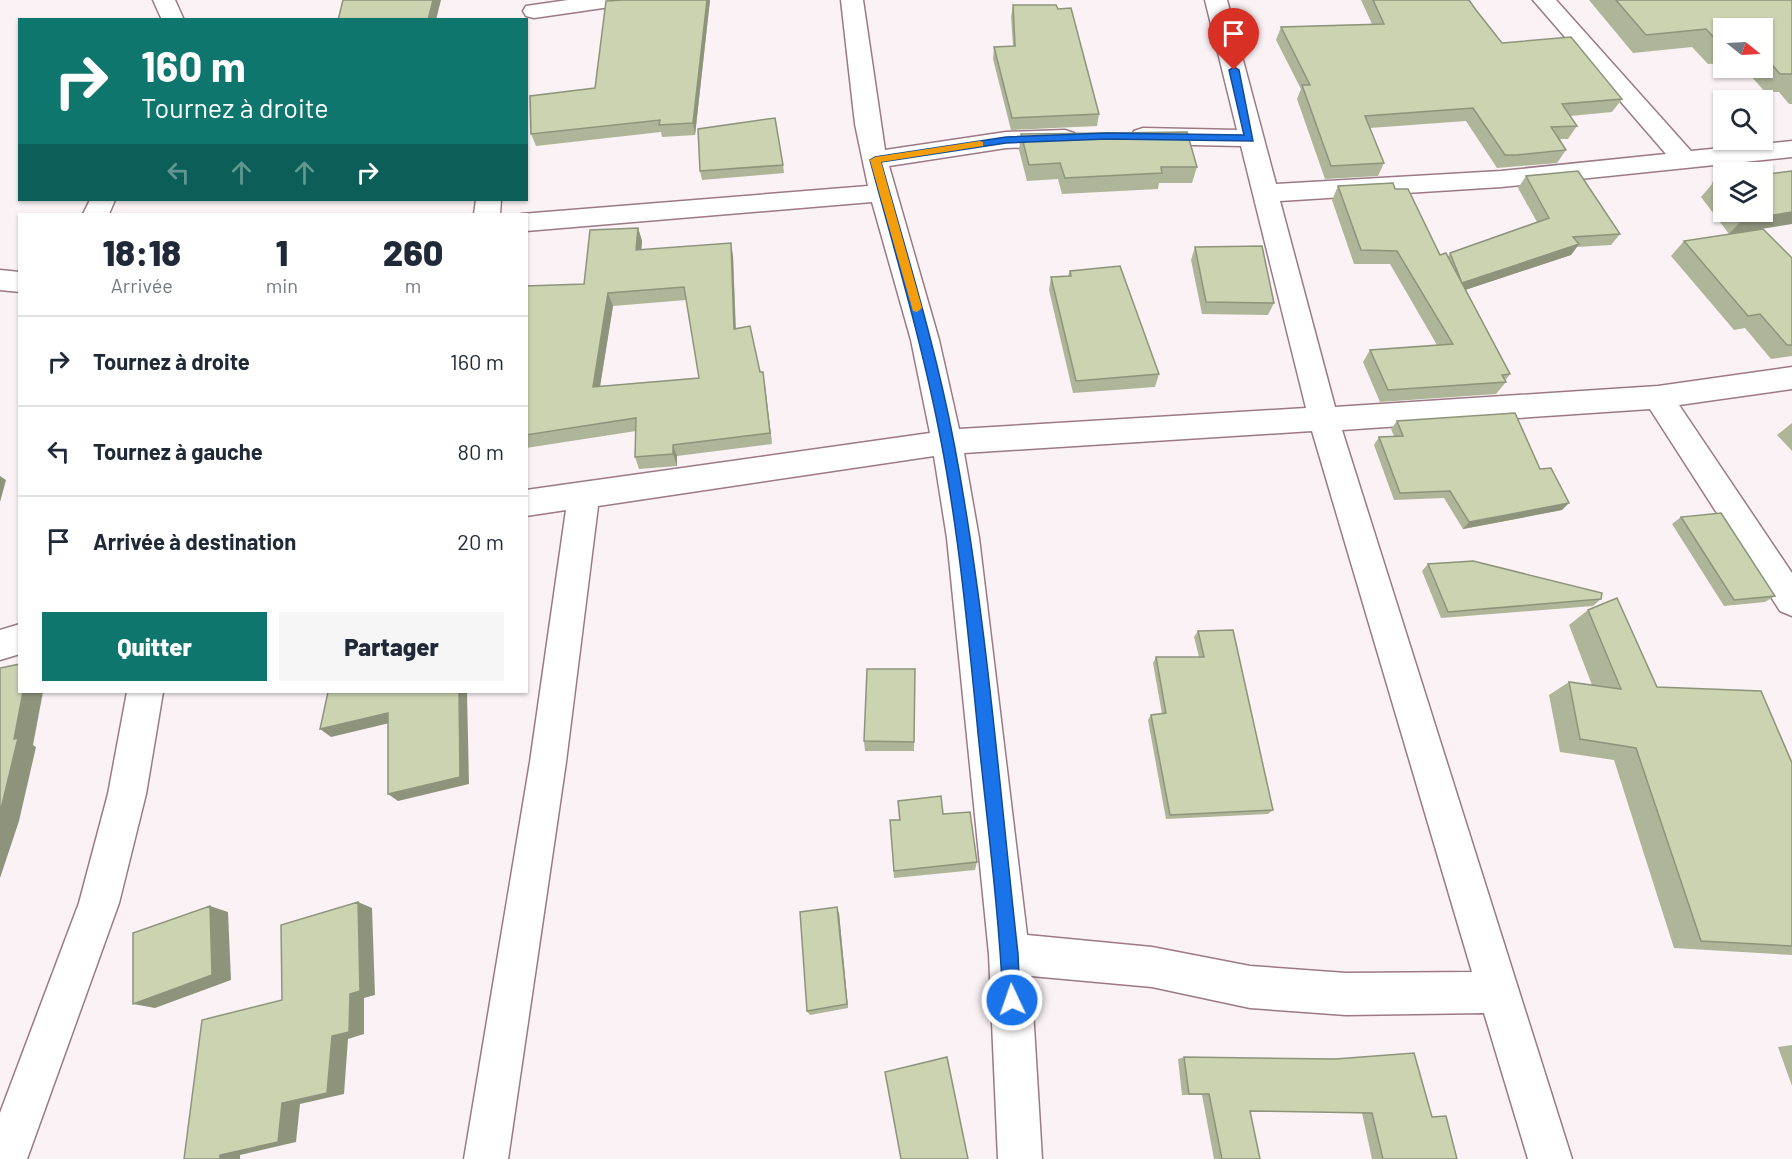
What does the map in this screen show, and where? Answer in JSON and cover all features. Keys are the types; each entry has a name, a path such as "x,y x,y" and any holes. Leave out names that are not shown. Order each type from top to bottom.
{"street":[{"path":"164,0 172,18"},
{"path":"533,13 617,0"},
{"path":"852,0 867,124 882,193 925,340 947,442 963,538 1009,954 1020,1159"},
{"path":"1216,0 1249,138 1324,421 1550,1159"},
{"path":"1544,0 1684,159"},
{"path":"1118,136 1249,138"},
{"path":"875,160 1006,140 1084,137"},
{"path":"1265,193 1501,179 1792,149"},
{"path":"1763,152 1785,172"},
{"path":"528,222 882,193"},
{"path":"0,280 18,282"},
{"path":"528,503 947,442 1101,431 1324,421 1658,397 1792,378"},
{"path":"1658,397 1792,601"},
{"path":"486,1159 548,762 584,496"},
{"path":"0,645 18,640"},
{"path":"5,1159 99,903 127,794 145,693"},
{"path":"1009,954 1152,967 1260,988 1346,994 1498,992"}],"building":[{"path":"343,0 433,0 428,18 338,18"},
{"path":"707,0 693,123 659,125 660,120 531,134 530,96 595,88 606,1"},
{"path":"1373,0 1469,0 1502,43 1571,37 1622,99 1562,104 1577,126 1551,127 1566,150 1516,155 1505,155 1473,108 1365,116 1384,163 1331,166 1302,85 1310,85 1281,27 1384,24"},
{"path":"1616,0 1792,0 1792,74 1780,74 1773,66 1773,18 1713,18 1713,36 1706,29 1646,35"},
{"path":"1013,5 1056,5 1058,9 1071,8 1099,114 1012,118 994,47 1015,46"},
{"path":"775,118 783,165 700,171 698,129"},
{"path":"1187,132 1197,167 1161,167 1162,173 1065,178 1060,163 1029,165 1021,134"},
{"path":"1578,171 1620,234 1573,237 1579,244 1462,283 1450,253 1549,218 1526,176"},
{"path":"1792,171 1792,212 1773,215 1773,174"},
{"path":"1393,183 1395,189 1408,189 1440,255 1446,253 1510,374 1502,375 1506,382 1388,390 1370,350 1453,344 1397,251 1361,250 1338,186"},
{"path":"638,228 636,250 731,243 734,329 750,326 760,372 763,372 770,433 673,445 673,454 635,457 636,418 528,435 528,286 584,284 590,230","holes":["684,287 699,378 593,387 608,293"]},
{"path":"1763,229 1792,258 1792,345 1787,345 1760,314 1748,316 1684,241"},
{"path":"1262,246 1274,303 1206,302 1195,247"},
{"path":"1120,266 1159,374 1076,381 1051,277 1071,276 1070,271"},
{"path":"1515,413 1540,469 1551,468 1569,503 1469,522 1450,491 1400,493 1379,437 1403,436 1397,421"},
{"path":"1721,513 1775,596 1734,600 1681,517"},
{"path":"1473,561 1602,593 1601,599 1448,612 1428,564"},
{"path":"1617,598 1657,687 1761,691 1792,763 1792,946 1701,941 1636,748 1580,739 1569,682 1621,689 1588,610"},
{"path":"1233,630 1273,810 1170,815 1151,715 1166,713 1156,657 1204,657 1198,631"},
{"path":"18,664 18,693 23,693 14,739 18,738 0,813 0,668"},
{"path":"867,669 915,669 914,742 864,741"},
{"path":"328,693 459,693 460,777 388,794 388,713 320,729"},
{"path":"941,796 943,814 970,812 977,862 894,871 890,820 900,820 898,801"},
{"path":"358,902 360,991 350,994 349,1032 332,1036 327,1093 282,1103 278,1142 220,1155 220,1159 184,1159 202,1020 282,1000 281,925"},
{"path":"210,906 212,975 133,1004 133,933"},
{"path":"837,907 847,1004 807,1011 800,912"},
{"path":"1414,1053 1432,1117 1446,1116 1457,1159 1383,1159 1372,1113 1250,1111 1260,1159 1222,1159 1209,1094 1189,1094 1184,1057 1335,1059"},
{"path":"947,1057 968,1159 901,1159 885,1072"}],"slow traffic":[{"path":"917,308 882,193 875,160 980,144"}],"route":[{"path":"1012,1000 981,688 963,538 947,442 925,340 913,292 882,193 875,160 1006,140 1107,136 1249,138 1234,70"}]}
